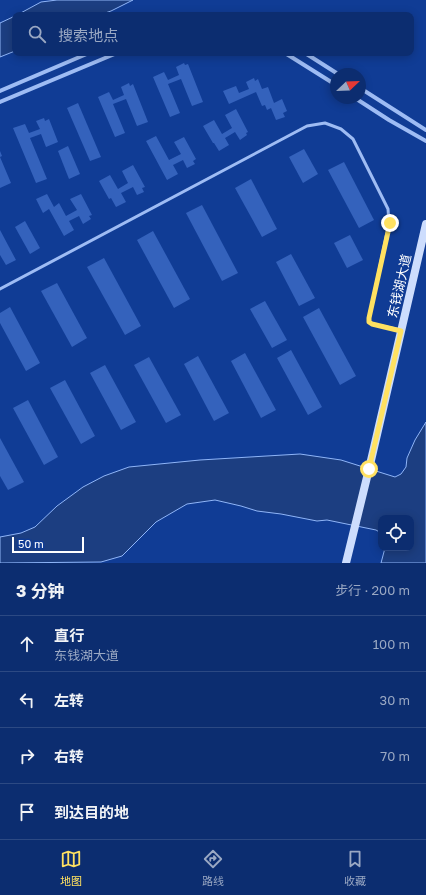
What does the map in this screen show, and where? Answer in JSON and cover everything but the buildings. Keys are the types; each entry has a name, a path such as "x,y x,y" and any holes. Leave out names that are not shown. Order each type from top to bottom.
{"main road":[{"name":"东钱湖大道","path":"346,563 426,224"}],"street":[{"path":"0,91 82,56"},
{"path":"0,102 110,56"},
{"path":"290,56 330,81"},
{"path":"309,56 330,69"},
{"path":"366,92 426,130"},
{"path":"364,104 426,141"}],"lane":[{"path":"0,289 307,126 325,123 340,129 352,139 388,209 390,223 369,322 401,331"}],"water":[{"path":"57,0 133,0 108,12 23,12 41,2"},
{"path":"12,17 12,52 0,57 0,23"},
{"path":"426,422 426,563 381,563 384,551 414,551 414,515 378,515 378,531 327,520 317,521 257,511 215,500 187,504 156,522 122,556 101,562 0,563 0,537 21,533 35,527 57,506 83,487 104,476 129,467 200,460 300,454 341,460 395,477 401,474 406,467 407,458 415,440"}],"route":[{"path":"369,469 401,331 369,322 390,223"}]}
